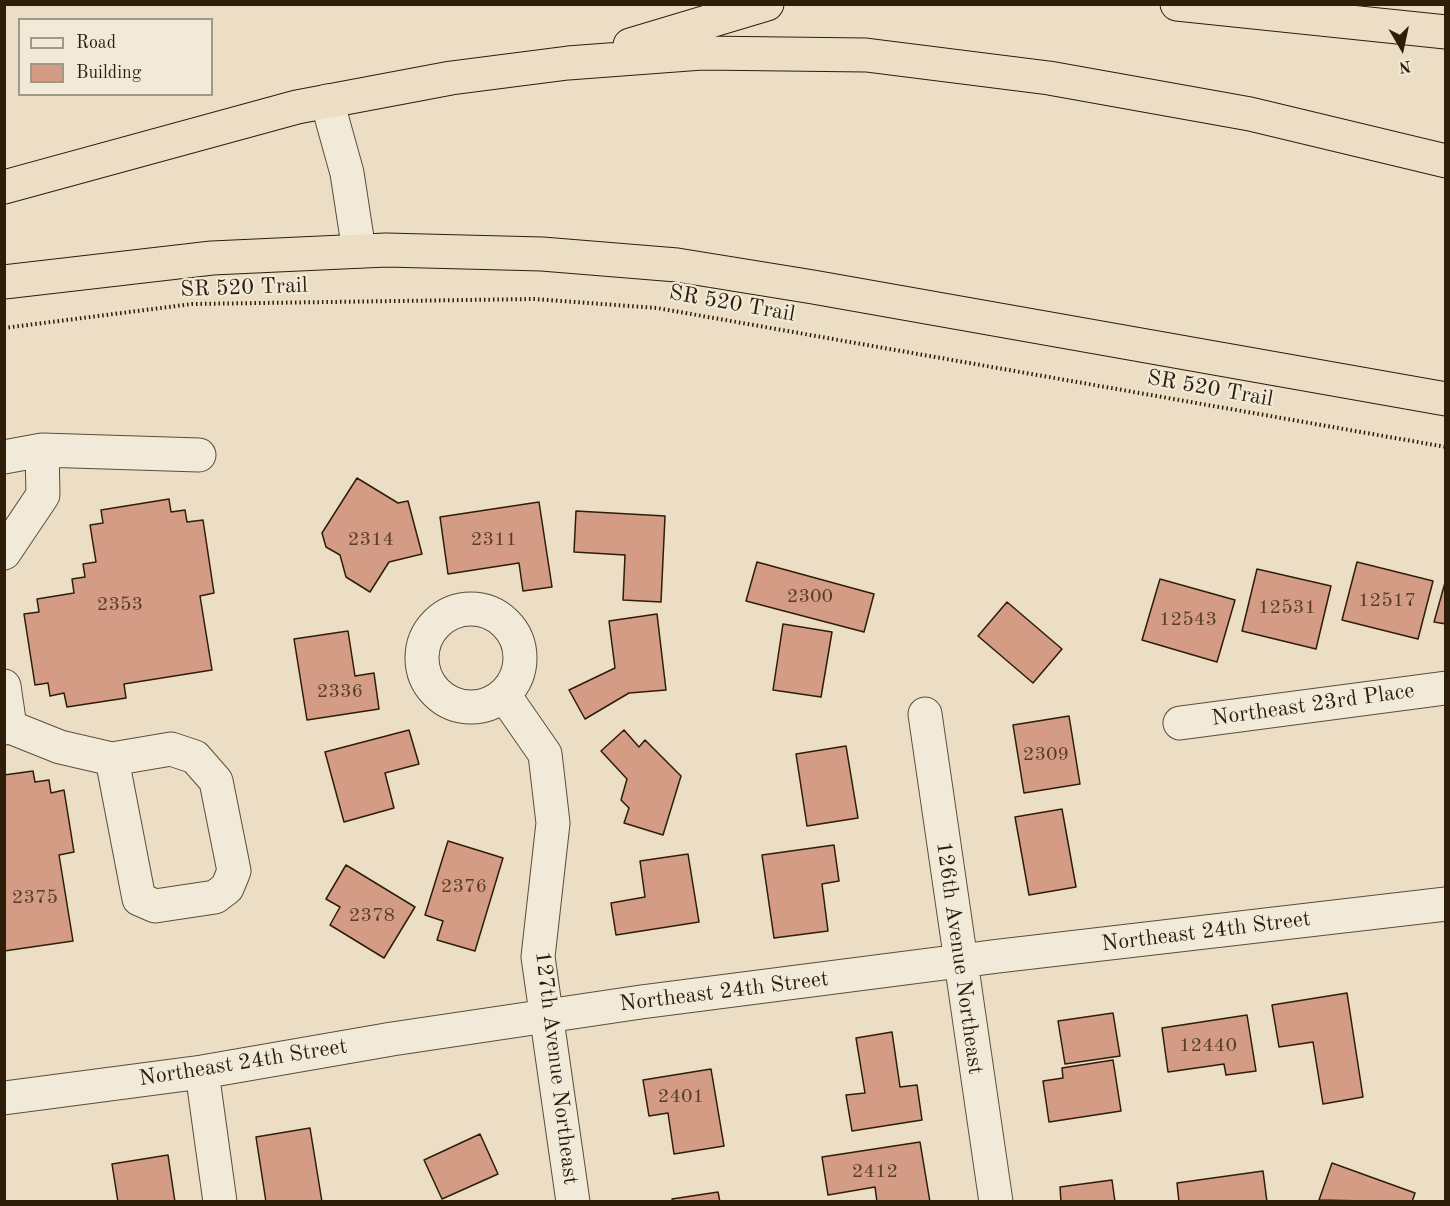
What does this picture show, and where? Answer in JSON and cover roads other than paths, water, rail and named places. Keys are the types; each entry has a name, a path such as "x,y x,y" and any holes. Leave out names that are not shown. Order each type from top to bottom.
{"highway":[{"path":"568,63 767,4"},
{"path":"1177,4 1446,32"},
{"path":"4,187 297,106 451,78 568,63 702,53 866,55 1071,82 1250,114 1446,161"},
{"path":"4,282 212,258 359,251 542,254 677,265 1446,399"}],"street":[{"path":"327,101 347,172 359,251"},
{"path":"4,553 43,495 42,450"},
{"path":"4,457 42,450 199,454"},
{"path":"4,686 7,728 60,747 112,759 171,749 195,757 216,781 234,871 227,888 215,897 155,906 139,899 112,759"},
{"name":"Northeast 23rd Place","path":"1180,723 1446,688"},
{"name":"127th Avenue Northeast","path":"504,695 544,754 553,823 538,957 573,1202"},
{"name":"126th Avenue Northeast","path":"924,714 996,1202"},
{"name":"Northeast 24th Street","path":"4,1098 202,1072 392,1039 546,1016 959,961 1446,904"},
{"path":"202,1072 220,1202"}]}
